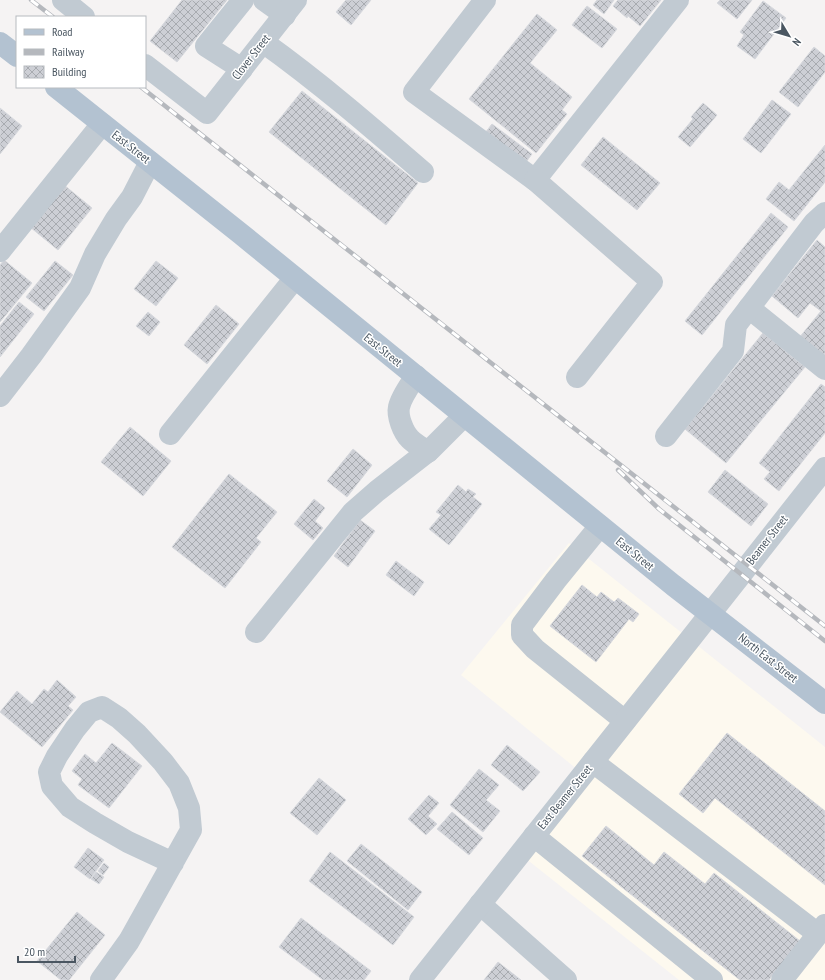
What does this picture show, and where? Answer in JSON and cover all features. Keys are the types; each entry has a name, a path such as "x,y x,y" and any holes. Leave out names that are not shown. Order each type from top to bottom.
{"main road":[{"path":"0,43 16,55"},
{"name":"East Street","path":"57,88 296,278 464,416 710,614"},
{"name":"North East Street","path":"710,614 825,704"}],"street":[{"path":"63,0 83,16"},
{"path":"242,69 206,46 243,0"},
{"path":"264,0 290,7"},
{"path":"485,0 414,92 534,180 652,282 577,377"},
{"path":"534,180 678,0"},
{"name":"Clover Street","path":"146,66 207,113 290,7"},
{"path":"263,42 329,93 423,172"},
{"path":"0,251 102,124"},
{"path":"0,396 80,288 95,254 116,219 132,197 150,162"},
{"path":"666,436 733,351 736,325 814,223 825,214"},
{"path":"170,434 296,278"},
{"path":"749,308 825,369"},
{"path":"416,376 402,399 399,406 399,414 402,426 409,438 428,452"},
{"path":"256,632 353,512 377,490 428,452 464,416"},
{"name":"Beamer Street","path":"710,614 825,468"},
{"path":"600,526 522,625 522,635 535,648 625,721"},
{"name":"East Beamer Street","path":"420,980 710,614"},
{"path":"100,980 129,941 173,863 191,830 189,808 179,783 163,762 137,734 119,718 102,707 89,712 74,729 57,756 50,772 52,786 70,807 95,823 128,842 173,863"},
{"path":"593,762 822,930 782,980"},
{"path":"534,836 712,980"},
{"path":"480,904 566,980"}],"shaded area":[{"path":"569,543 825,747 825,980 679,980 520,854 583,774 461,675"}],"building":[{"path":"182,0 227,0 177,62 150,41"},
{"path":"346,0 371,0 351,25 336,12"},
{"path":"597,0 614,0 604,14 593,5"},
{"path":"618,0 661,0 640,26 628,16 627,18 613,6"},
{"path":"720,0 752,0 737,19 717,3"},
{"path":"763,1 786,18 755,59 737,46 744,35 740,32"},
{"path":"587,6 617,29 602,48 572,25"},
{"path":"537,14 557,30 530,63 572,97 562,110 567,114 536,153 469,99"},
{"path":"814,47 825,56 825,72 798,107 779,92"},
{"path":"302,91 418,183 386,225 269,132"},
{"path":"772,100 791,114 761,153 743,139"},
{"path":"703,103 717,115 690,147 678,137 693,119 691,117"},
{"path":"0,108 22,126 0,154"},
{"path":"492,124 532,154 526,162 485,133"},
{"path":"603,137 660,183 637,210 581,165"},
{"path":"825,145 825,182 794,221 766,199 779,182 789,190"},
{"path":"64,185 92,208 58,250 30,227"},
{"path":"771,213 788,227 702,335 685,321"},
{"path":"817,240 825,247 825,359 799,338 821,311 810,303 798,318 772,296"},
{"path":"4,260 32,283 0,322 0,265"},
{"path":"55,261 73,275 44,311 26,297"},
{"path":"156,261 178,278 156,306 134,289"},
{"path":"19,302 34,314 0,357 0,326"},
{"path":"216,305 239,324 207,364 184,345"},
{"path":"148,312 160,322 149,336 136,326"},
{"path":"763,333 805,367 726,463 685,429"},
{"path":"821,384 825,387 825,433 779,491 764,479 770,472 759,463"},
{"path":"130,427 171,461 143,496 101,462"},
{"path":"353,449 372,465 347,497 327,481"},
{"path":"725,470 768,504 751,526 708,492"},
{"path":"229,474 277,512 256,538 261,542 225,588 172,547"},
{"path":"458,485 466,492 468,489 476,494 473,497 482,504 449,545 429,529 441,515 436,512"},
{"path":"314,499 325,508 315,521 323,528 313,540 294,524"},
{"path":"360,520 375,531 348,567 334,556"},
{"path":"396,561 424,582 414,596 386,575"},
{"path":"582,585 597,597 601,592 614,602 618,598 639,614 633,622 629,619 596,662 550,626"},
{"path":"57,680 76,697 68,706 73,710 42,747 0,712 17,691 32,704 44,689 48,692"},
{"path":"727,733 825,811 825,885 715,798 703,813 679,794"},
{"path":"112,743 142,766 109,808 78,785 82,779 72,771 85,754 96,763"},
{"path":"507,745 540,772 523,791 491,765"},
{"path":"479,769 499,785 486,800 500,811 483,832 450,805"},
{"path":"319,778 346,800 317,835 290,813"},
{"path":"429,795 439,803 428,816 437,824 426,835 408,819"},
{"path":"452,812 483,838 469,855 437,829"},
{"path":"606,826 654,865 664,852 705,884 714,873 800,941 769,980 740,980 582,856"},
{"path":"361,844 422,892 408,910 347,861"},
{"path":"88,848 104,860 90,879 74,867"},
{"path":"330,852 414,917 393,945 309,881"},
{"path":"104,863 109,867 103,875 98,871"},
{"path":"96,872 104,877 99,884 91,879"},
{"path":"77,912 105,935 69,980 61,980 37,961"},
{"path":"301,918 371,971 364,980 323,980 279,947"},
{"path":"498,962 521,980 484,980"}],"railway":[{"path":"31,0 52,16"},
{"path":"142,88 825,626"},
{"path":"618,470 659,509 825,641"}]}
